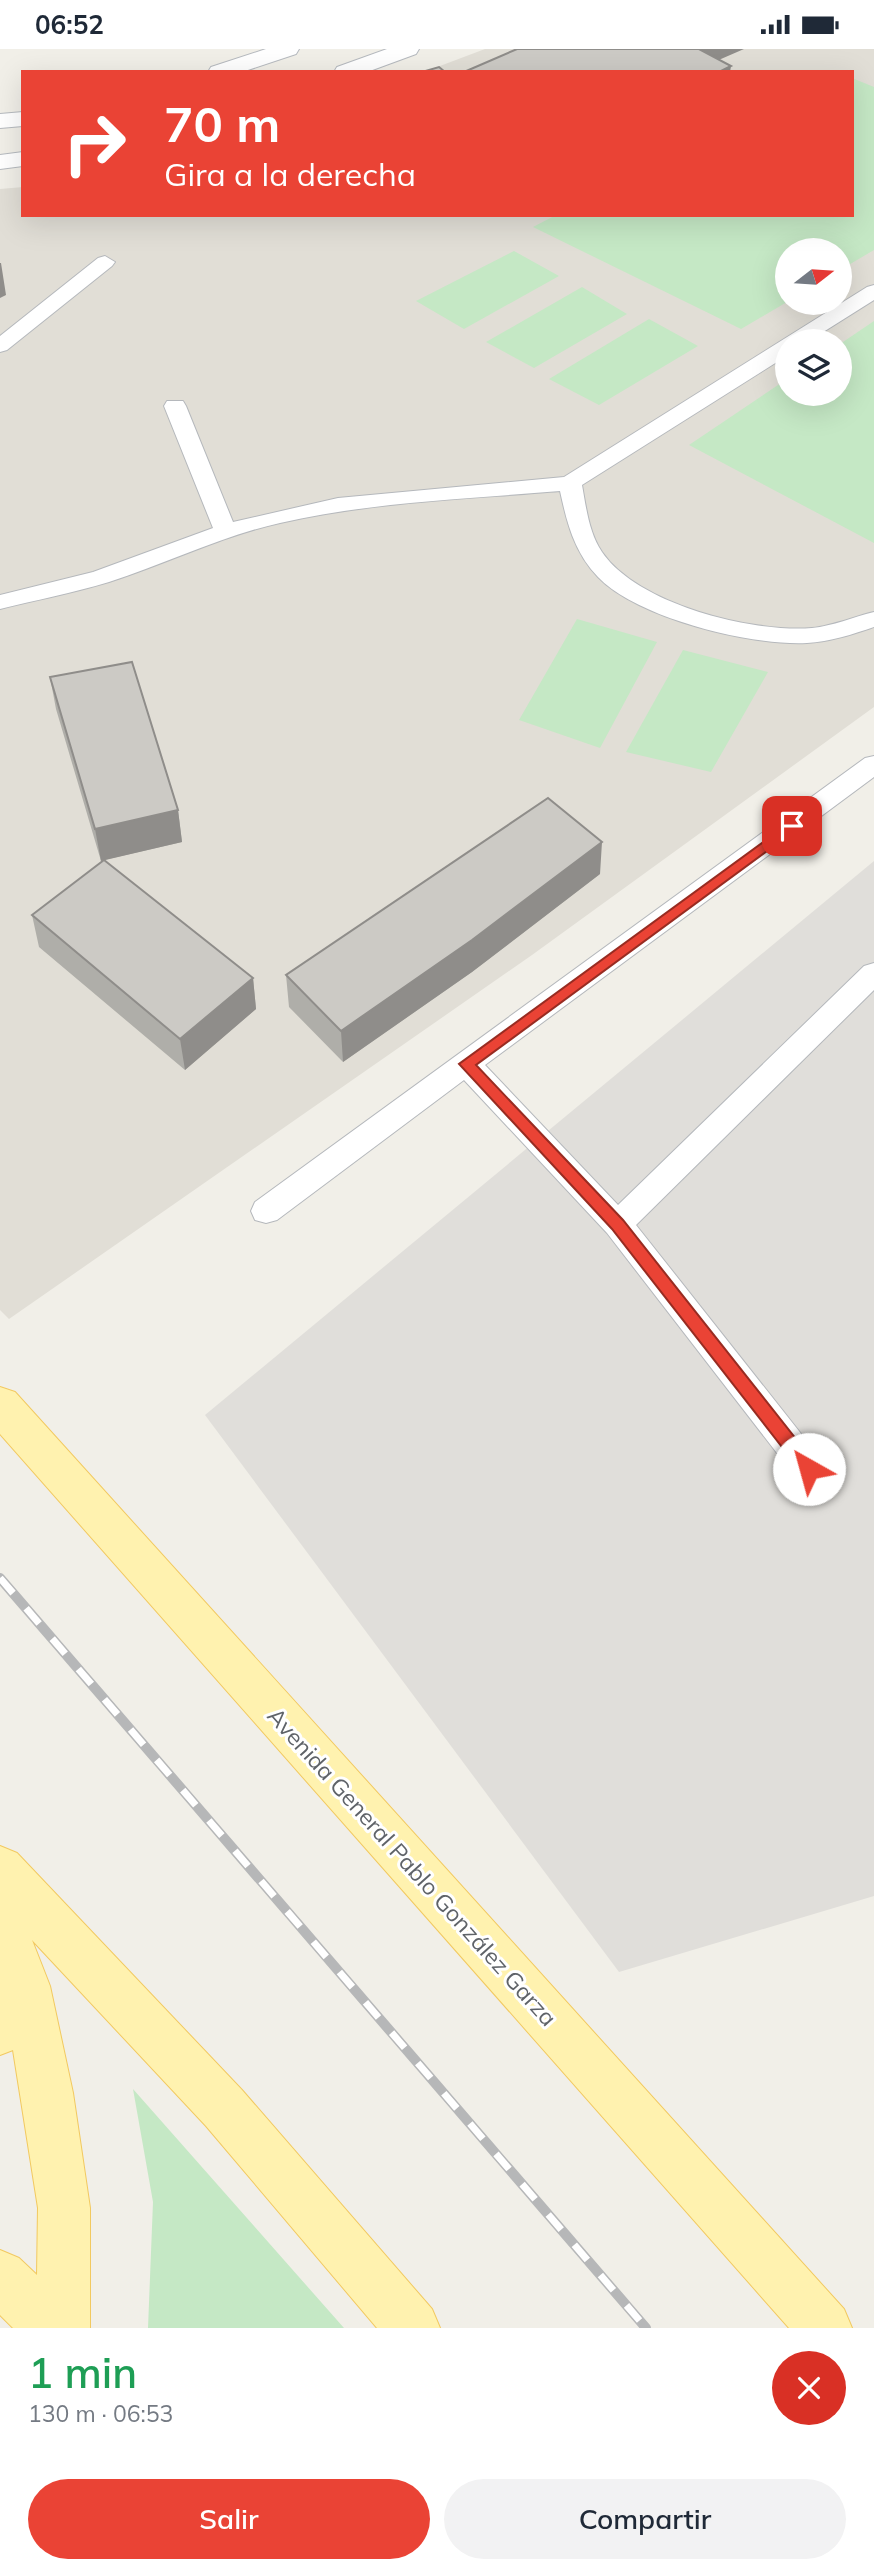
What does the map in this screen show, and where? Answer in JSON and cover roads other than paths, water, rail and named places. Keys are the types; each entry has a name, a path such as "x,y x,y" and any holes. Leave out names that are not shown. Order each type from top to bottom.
{"main road":[{"path":"225,70 288,49"},
{"path":"350,70 408,49"},
{"path":"0,121 21,119"},
{"path":"0,162 21,159"},
{"name":"Avenida General Pablo González Garza","path":"8,1428 825,2328"},
{"path":"0,1870 223,2108 413,2328"},
{"path":"0,1920 25,1986 47,2093 64,2208 63,2328"},
{"path":"0,2030 25,1986"},
{"path":"0,2277 52,2328"}],"lane":[{"path":"0,346 106,262"},
{"path":"814,329 874,291"},
{"path":"0,602 100,577 225,531 276,517 338,505 570,483 775,354"},
{"path":"175,407 225,531"},
{"path":"570,483 580,525 592,555 618,583 646,600 687,618 785,635 817,635 874,619"},
{"path":"266,1211 874,764"},
{"path":"618,1224 874,973"},
{"path":"466,1064 618,1224 809,1469"}],"railway":[{"path":"0,1578 646,2328"}]}
